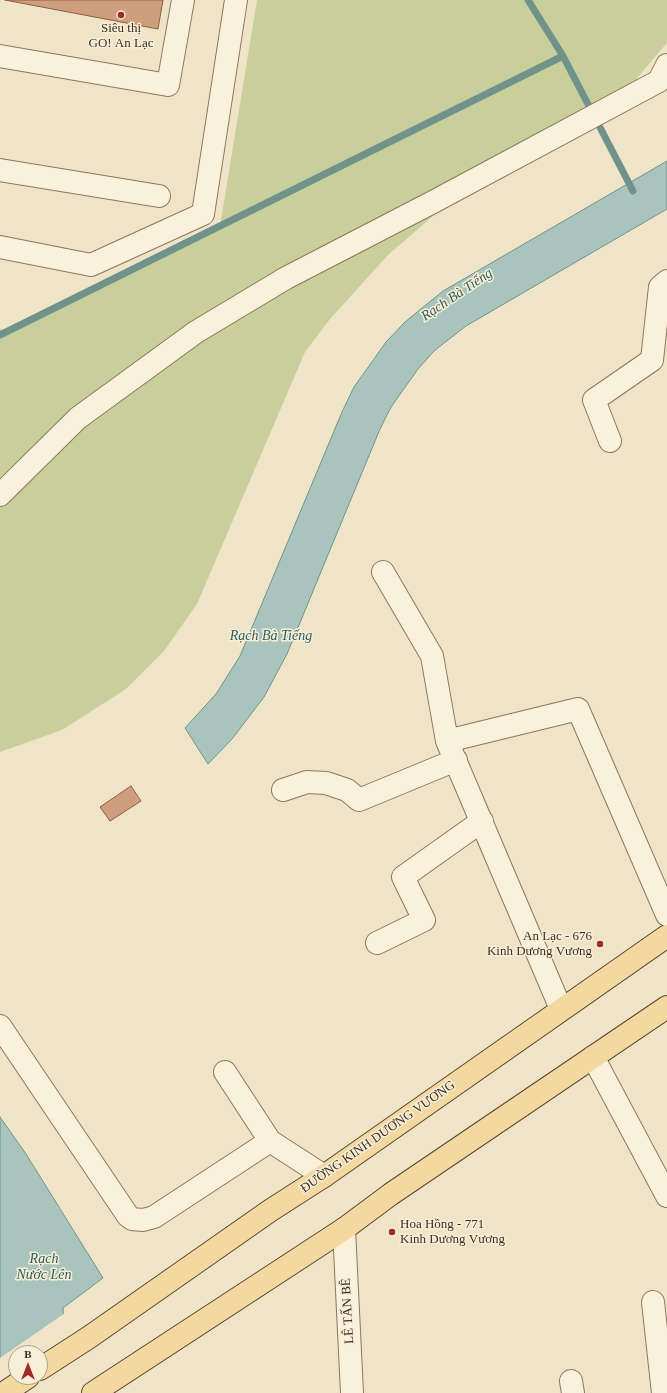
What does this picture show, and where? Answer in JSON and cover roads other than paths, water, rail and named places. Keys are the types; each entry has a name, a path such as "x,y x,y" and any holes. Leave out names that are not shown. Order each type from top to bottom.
{"main road":[{"name":"ĐƯỜNG KINH DƯƠNG VƯƠNG","path":"48,1364 88,1338 271,1210 324,1176 667,936"},
{"path":"95,1392 344,1229 391,1194 667,1007"},
{"path":"4,1393 16,1385"}],"street":[{"path":"0,56 168,85 183,0"},
{"path":"0,248 91,265 202,214 236,0"},
{"path":"0,495 78,418 196,332 286,278 440,199 659,80 667,65"},
{"path":"0,170 158,196"},
{"path":"610,441 594,400 652,360 660,287 667,281"},
{"path":"383,572 432,656 452,751 561,1009"},
{"path":"283,790 307,782 326,783 347,790 359,800 452,751 578,709 667,915"},
{"path":"377,944 424,920 403,877 482,821"},
{"path":"0,1026 128,1216 132,1219 143,1220 154,1216 270,1141"},
{"path":"593,1057 667,1196"},
{"path":"225,1072 270,1141 324,1176"},
{"name":"LÊ TẤN BÊ","path":"344,1229 352,1393"},
{"path":"653,1302 663,1393"}],"water":[{"name":"Rạch Bà Tiếng","path":"667,161 667,209 466,326 434,351 418,369 391,407 380,429 287,654 264,697 232,739 208,764 185,728 216,694 240,656 342,412 354,387 386,342 405,322 443,291"},
{"name":"Rạch Nước Lên","path":"0,1117 26,1154 103,1278 63,1308 67,1393 0,1393"}],"waterway":[{"path":"528,0 563,56 633,191"},
{"path":"0,335 563,56"}],"place":[{"name":"Siêu thị GO! An Lạc","path":"121,15"},
{"name":"An Lạc - 676 Kinh Dương Vương","path":"600,944"},
{"name":"Hoa Hồng - 771 Kinh Dương Vương","path":"392,1232"}]}
